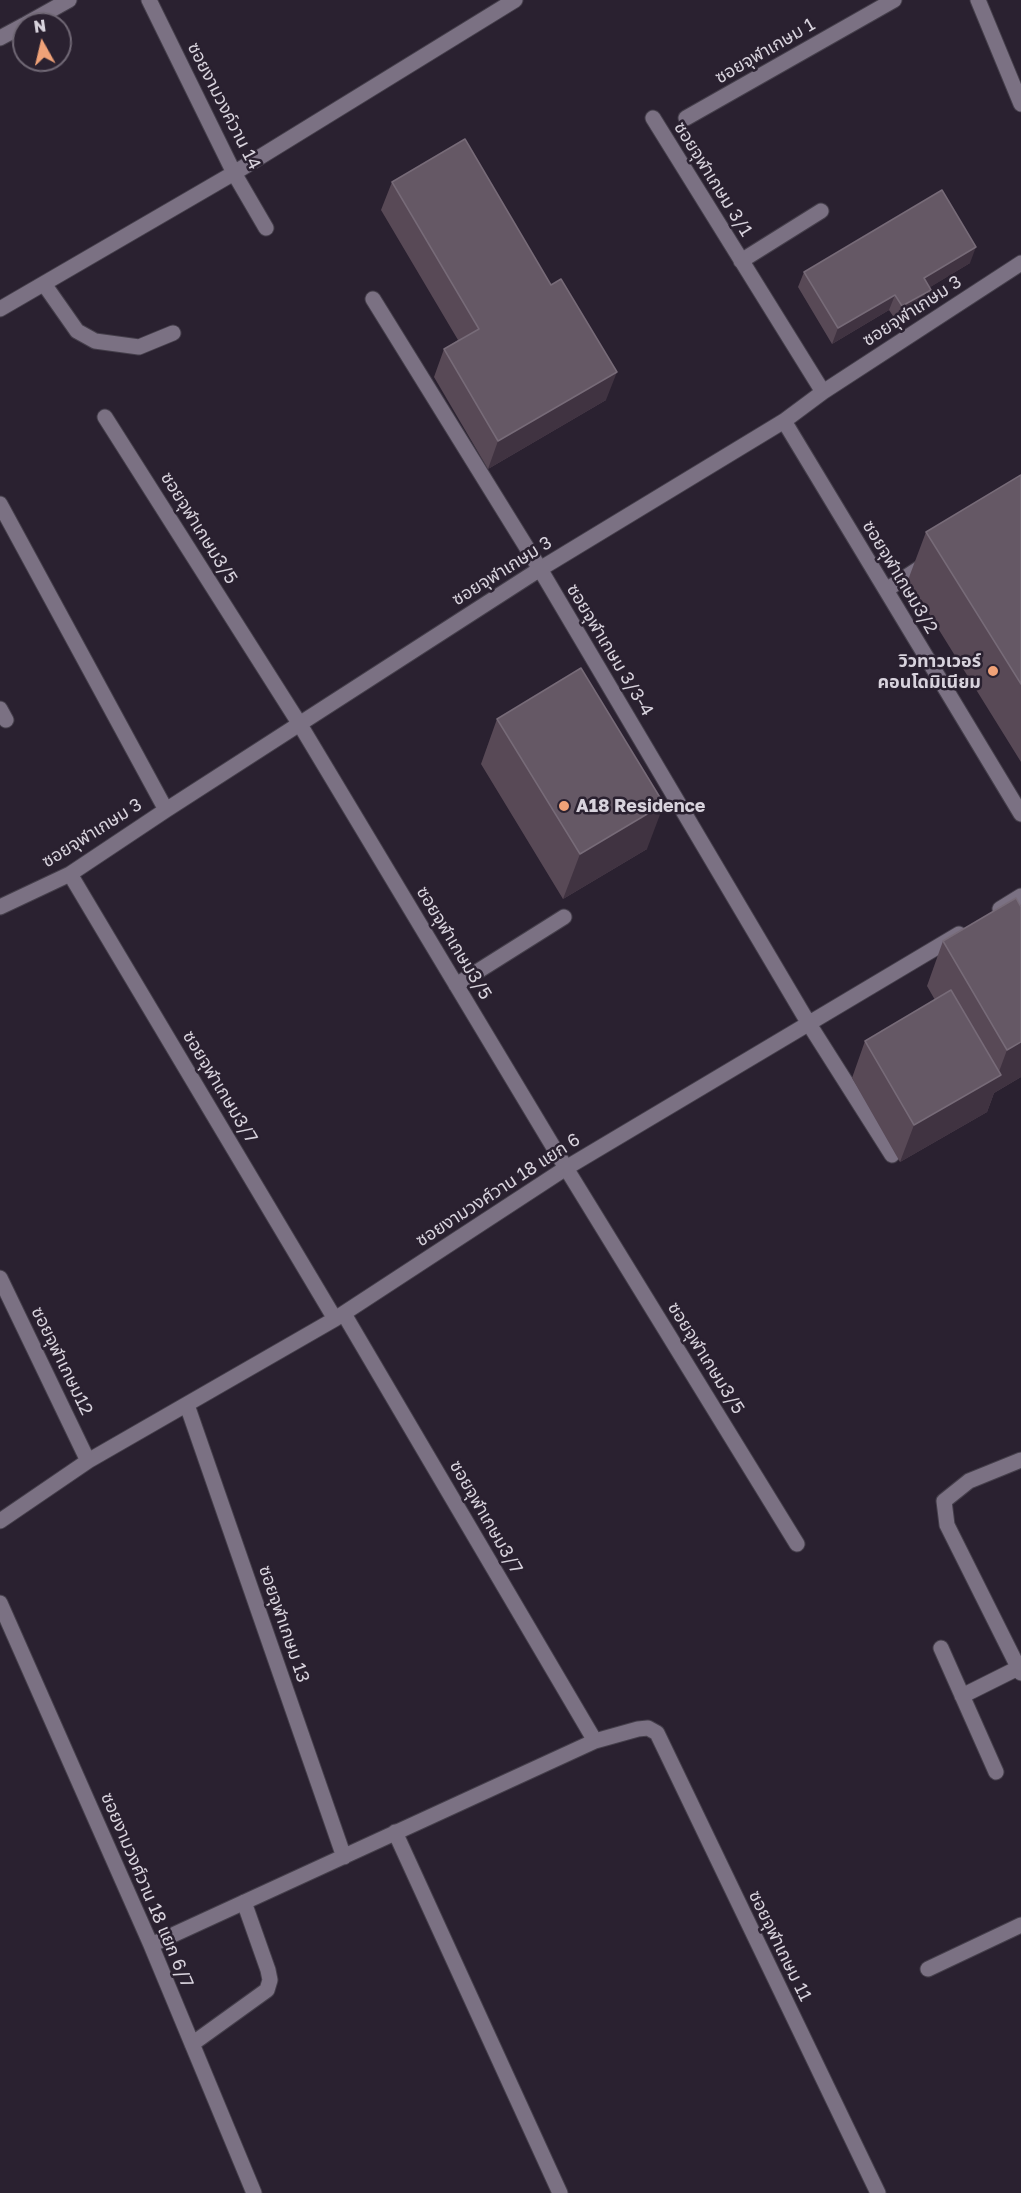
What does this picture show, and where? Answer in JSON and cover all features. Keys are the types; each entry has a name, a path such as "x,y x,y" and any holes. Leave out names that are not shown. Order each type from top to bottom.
{"street":[{"path":"48,12 69,0"},
{"name":"ซอยงามวงค์วาน 14","path":"149,0 234,173 266,228"},
{"path":"0,309 234,173 515,0"},
{"name":"ซอยจุฬาเกษม 1","path":"686,118 894,0"},
{"path":"978,0 1021,104"},
{"name":"ซอยจุฬาเกษม 3/1","path":"653,118 823,392"},
{"name":"ซอยจุฬาเกษม 3/1","path":"741,261 821,211"},
{"name":"ซอยจุฬาเกษม 3","path":"0,907 70,874 300,723 540,570 784,421 823,392 1021,263"},
{"path":"44,284 77,331 94,341 139,347 173,333"},
{"name":"ซอยจุฬาเกษม 3/3-4","path":"374,299 540,570 809,1024 892,1155"},
{"name":"ซอยจุฬาเกษม3/5","path":"105,417 300,723 566,1168 797,1544"},
{"name":"ซอยจุฬาเกษม3/2","path":"784,421 1021,814"},
{"path":"0,504 166,810"},
{"path":"886,590 935,559"},
{"name":"ซอยจุฬาเกษม3/7","path":"70,874 596,1741"},
{"path":"991,914 1021,896"},
{"path":"456,985 564,917"},
{"name":"ซอยงามวงศ์วาน 18 แยก 6","path":"0,1521 88,1461 340,1317 566,1168 971,926"},
{"name":"ซอยจุฬาเกษม12","path":"0,1278 88,1461"},
{"name":"ซอยจุฬาเกษม 13","path":"187,1405 344,1857"},
{"path":"962,1696 1020,1671 947,1526 944,1501 969,1481 1021,1460"},
{"name":"ซอยงามวงศ์วาน 18 แยก 6/7","path":"0,1603 151,1945 254,2193"},
{"path":"940,1648 996,1772"},
{"name":"ซอยจุฬาเกษม 11","path":"596,1741 638,1729 648,1728 657,1733 878,2193"},
{"path":"151,1945 596,1741"},
{"path":"395,1832 560,2193"},
{"path":"192,2044 267,1990 270,1980 268,1970 244,1902"},
{"path":"928,1969 1021,1925"}],"building":[{"path":"465,139 551,285 561,279 617,372 498,441 444,349 479,329 392,182"},
{"path":"942,190 976,247 924,278 931,290 902,306 895,295 838,328 804,272"},
{"path":"1021,475 1021,684 926,532"},
{"path":"581,668 664,804 580,854 497,719"},
{"path":"1016,898 1021,907 1021,1042 1007,1050 943,941"},
{"path":"951,990 1001,1075 914,1125 865,1041"}],"place":[{"name":"วิวทาวเวอร์ คอนโดมิเนียม","path":"993,671"},
{"name":"A18 Residence","path":"564,806"}]}
